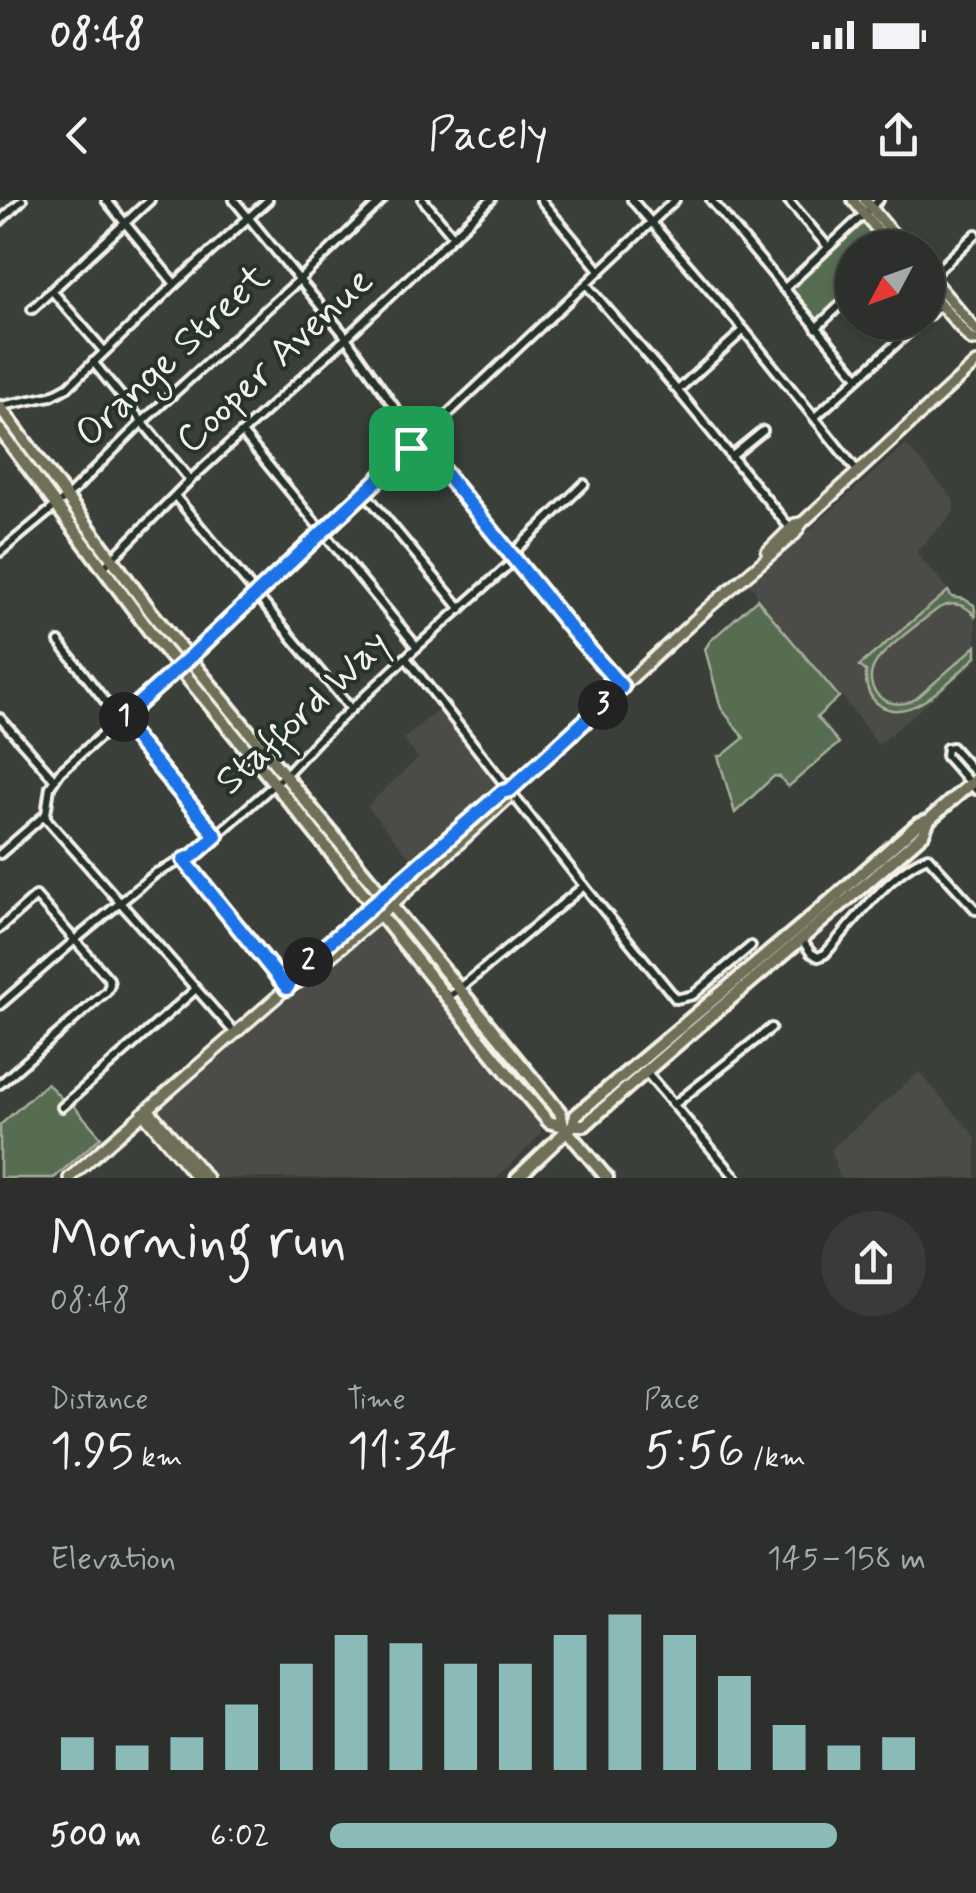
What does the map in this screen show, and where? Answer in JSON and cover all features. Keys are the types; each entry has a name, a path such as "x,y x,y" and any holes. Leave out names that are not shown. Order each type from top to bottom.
{"highway":[{"path":"0,406 61,502 179,667 387,901 560,1112 607,1178"},
{"path":"0,430 61,502"},
{"path":"106,564 189,658 376,910 549,1122 568,1127 585,1125 642,1067 821,909 918,824 930,820 975,782"},
{"path":"642,1067 802,940 924,834 930,820"},
{"path":"517,1178 568,1127"}],"main road":[{"path":"853,200 870,205 888,230"},
{"path":"945,294 976,330"},
{"path":"945,311 971,340 976,340"},
{"path":"748,573 795,534 976,363"},
{"path":"68,1178 287,988 298,970 507,799 510,790 748,573 794,524 802,524"},
{"path":"145,1111 197,1178"},
{"path":"145,1111 207,1178"}],"street":[{"path":"0,220 22,200"},
{"path":"106,200 174,284"},
{"path":"32,309 150,200"},
{"path":"234,200 346,338 419,441 622,687"},
{"path":"0,406 60,392 268,200"},
{"name":"Orange Street","path":"2,546 61,502 382,200"},
{"path":"423,200 453,236"},
{"path":"541,200 600,271"},
{"path":"632,200 744,330 858,472"},
{"path":"0,854 44,816 54,779 189,658 675,200"},
{"path":"711,200 858,377"},
{"path":"788,200 828,248"},
{"name":"Cooper Avenue","path":"106,564 485,202"},
{"path":"784,289 870,205"},
{"path":"945,261 976,234"},
{"path":"586,284 790,528"},
{"path":"52,291 104,351"},
{"path":"816,328 835,310"},
{"path":"678,390 744,330"},
{"path":"815,417 900,340"},
{"path":"93,362 190,480"},
{"path":"731,457 762,430"},
{"path":"242,432 417,647"},
{"name":"Stafford Way","path":"0,1006 156,873 193,856 216,836 510,564 518,548 584,484"},
{"path":"364,492 460,609"},
{"path":"175,496 351,709"},
{"path":"59,642 216,836"},
{"path":"406,658 676,1000 694,995 751,946"},
{"path":"0,718 54,779"},
{"path":"952,746 975,782 946,756 947,748 952,746"},
{"path":"44,816 235,1033"},
{"path":"802,940 810,953 818,957 825,954 864,908 915,862 928,857 976,910"},
{"path":"184,860 287,988"},
{"path":"448,998 584,886"},
{"path":"0,928 36,896 110,984 0,1084"},
{"path":"62,1107 196,988"},
{"path":"674,1104 771,1028"},
{"path":"642,1067 736,1178"}],"shaded area":[{"path":"906,444 954,500 951,516 916,552 955,597 976,605 976,662 878,745 842,696 757,599 755,589 747,585"},
{"path":"439,709 499,786 414,862 367,806 418,758 403,739"},
{"path":"378,922 500,1074 541,1132 497,1178 215,1178 156,1110"},
{"path":"919,1072 976,1137 976,1178 840,1178 831,1149"}],"green space":[{"path":"870,217 881,230 856,230"},
{"path":"835,249 835,303 817,320 791,289"},
{"path":"948,591 952,597 974,605 976,617 959,605 939,608 877,661 872,671 874,689 887,701 907,703 976,646 976,657 919,704 893,710 881,706 870,695 866,671 859,666"},
{"path":"757,599 839,697 817,717 839,743 788,787 774,776 735,813 718,756 744,738 721,708 705,649"},
{"path":"47,1083 101,1137 54,1178 0,1178 0,1125"}],"route":[{"path":"419,441 622,687 510,790 502,792 298,970 287,988 184,860 216,836 120,720 411,448 419,441"}]}
